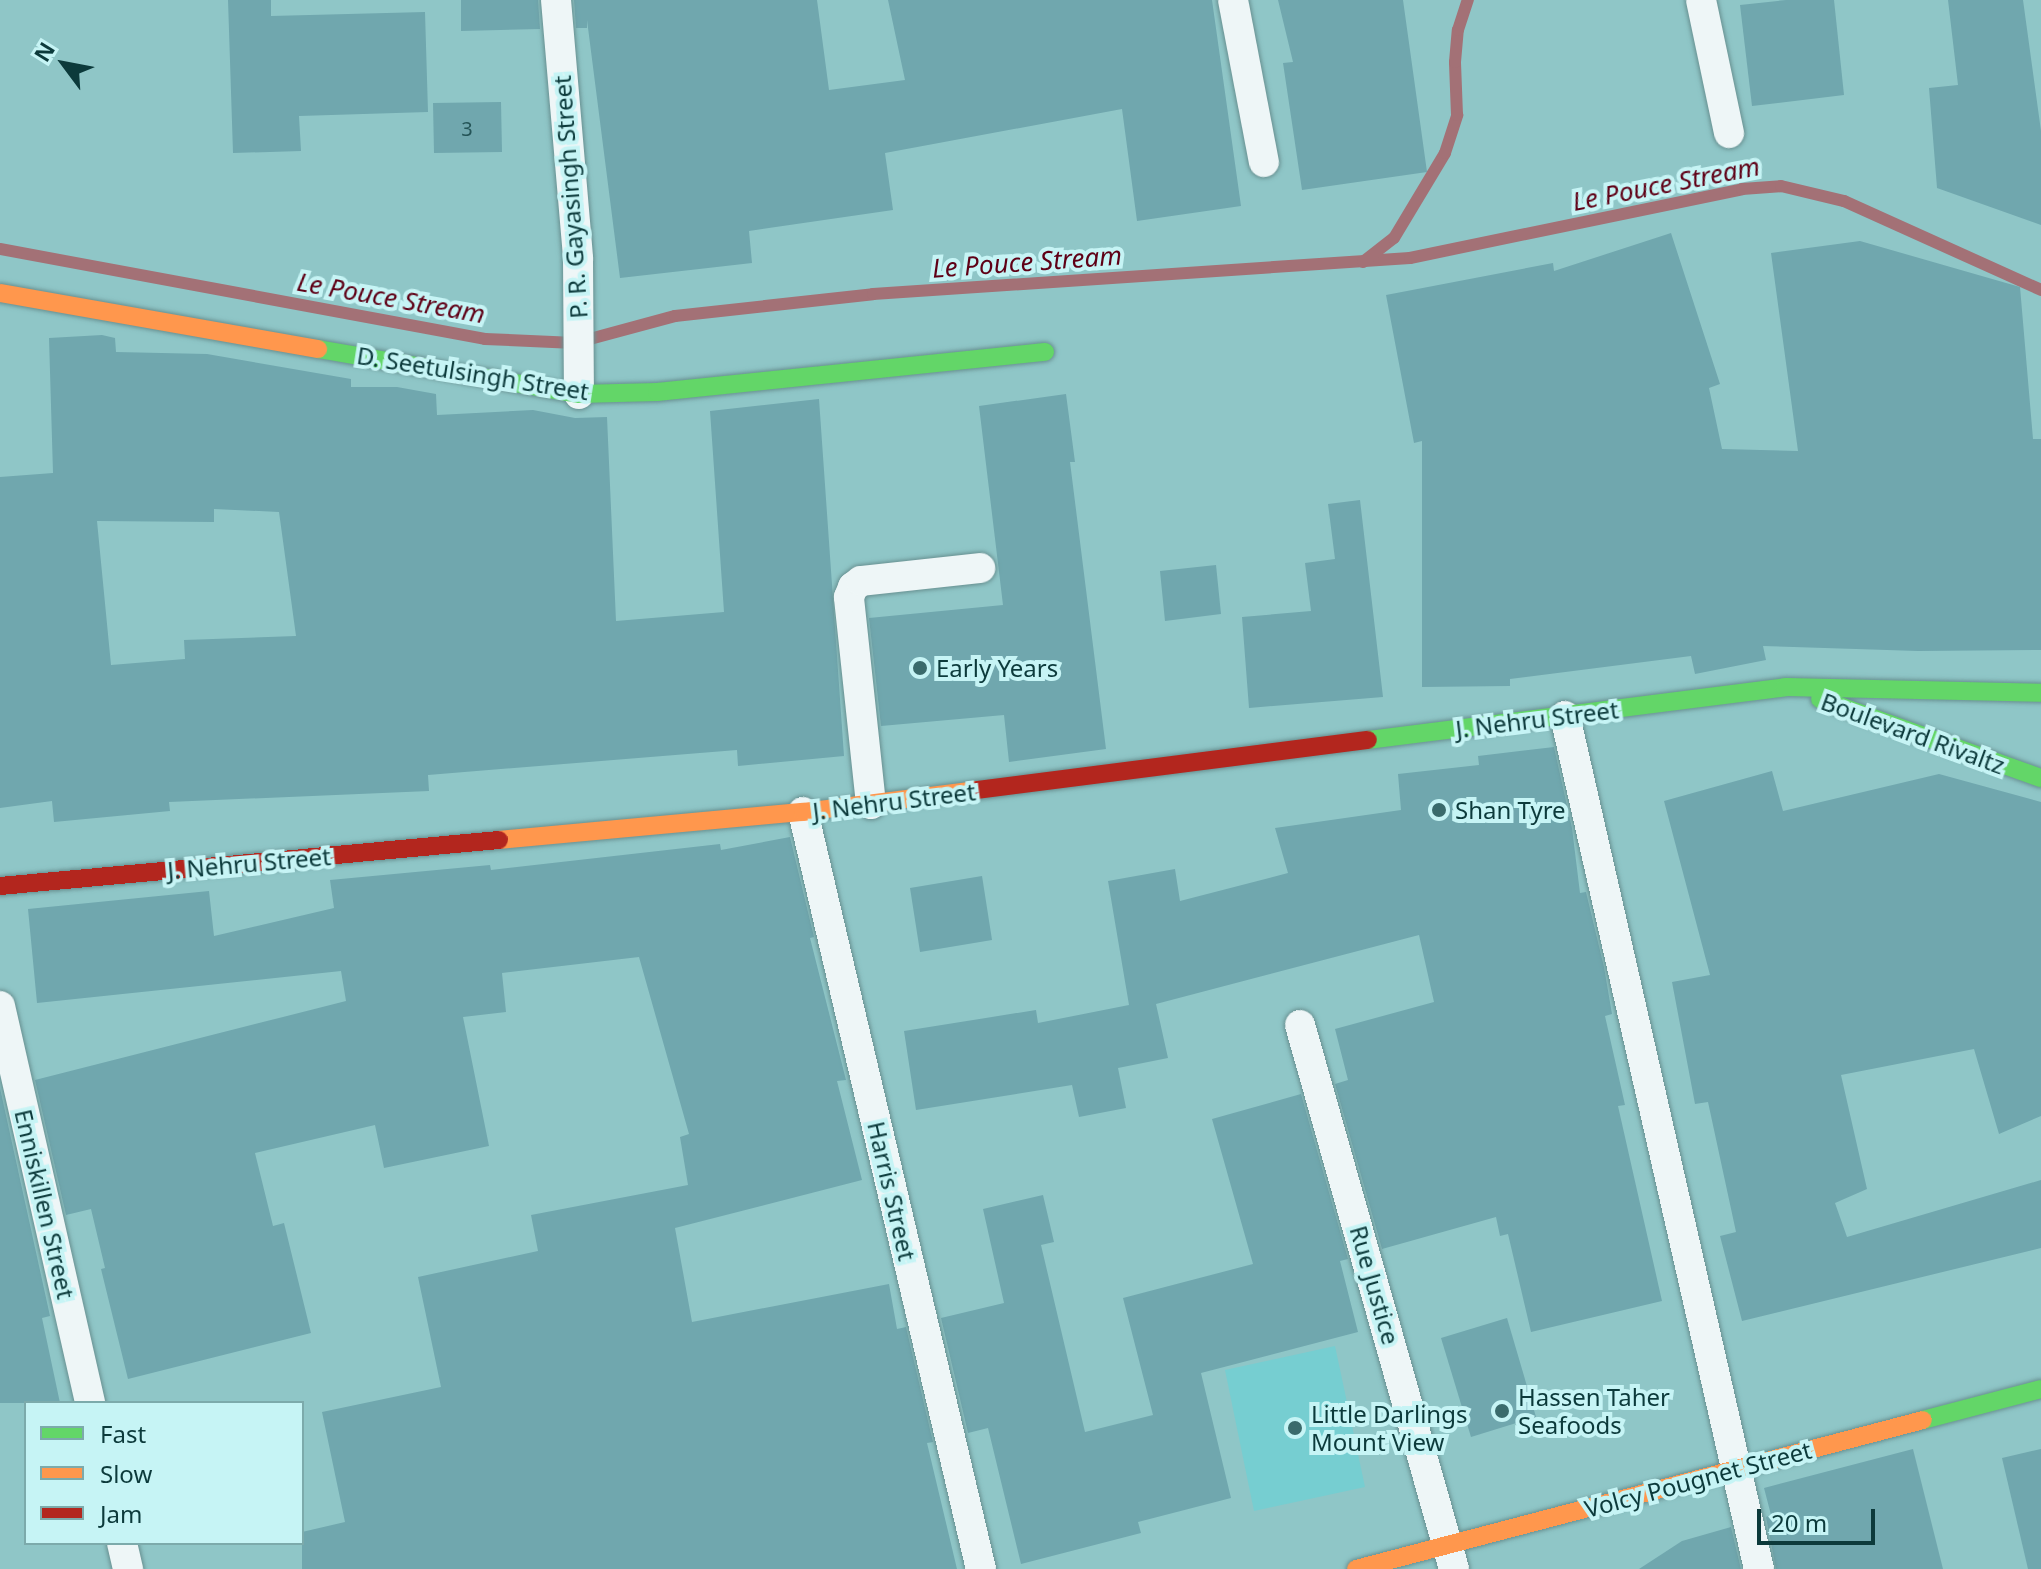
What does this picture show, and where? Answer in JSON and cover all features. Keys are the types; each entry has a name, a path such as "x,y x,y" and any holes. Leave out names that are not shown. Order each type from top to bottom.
{"main road":[{"name":"D. Seetulsingh Street","path":"0,293 579,394 657,392 1045,352"},
{"name":"J. Nehru Street","path":"0,886 803,812 1785,687 2041,693"},
{"name":"Boulevard Rivaltz","path":"1785,687 2041,778"},
{"name":"Volcy Pougnet Street","path":"1356,1569 1452,1557 1735,1468 2041,1389"}],"street":[{"name":"P. R. Gayasingh Street","path":"556,0 578,259 579,394"},
{"path":"1233,0 1264,162"},
{"path":"1701,0 1729,133"},
{"path":"871,804 849,597 853,587 861,581 980,568"},
{"path":"1565,716 1759,1569"},
{"name":"Harris Street","path":"803,812 981,1569"},
{"name":"Enniskillen Street","path":"0,1006 90,1401"},
{"name":"Rue Justice","path":"1300,1025 1452,1557"},
{"path":"122,1545 128,1569"}],"shaded area":[{"name":"Little Darlings Mount View","path":"1335,1346 1365,1487 1254,1511 1225,1370"}],"building":[{"path":"228,0 271,0 271,16 425,12 428,112 299,116 301,151 233,153"},
{"path":"461,0 538,0 540,29 461,31"},
{"path":"574,0 817,0 829,90 905,80 888,0 1212,0 1241,206 1137,221 1122,109 885,153 893,210 749,231 752,263 620,278 587,20 587,28 576,28"},
{"path":"1278,0 1403,0 1427,172 1302,190 1283,63 1293,62"},
{"path":"1786,0 1834,0 1844,95 1752,106 1740,5"},
{"path":"1948,0 2023,0 2041,131 2041,225 1937,188 1929,88 1958,85"},
{"path":"501,102 502,152 434,153 433,103"},
{"path":"1671,233 1720,384 1709,388 1722,449 1798,451 1771,253 1860,241 2020,287 2033,439 2041,439 2041,650 1918,651 1763,646 1766,660 1695,674 1691,656 1510,679 1510,686 1422,687 1422,441 1414,443 1386,295 1553,263 1554,271"},
{"path":"102,335 115,338 116,352 207,354 351,379 351,387 397,387 436,394 437,415 533,410 575,418 607,417 616,621 724,612 710,411 819,399 844,756 738,766 737,750 428,775 429,791 169,802 170,811 54,822 52,801 0,808 0,477 53,473 49,338","holes":["214,509 279,512 296,636 184,640 185,659 111,665 97,521 214,522"]},
{"path":"1066,394 1075,462 1070,462 1106,749 1009,762 1004,715 881,726 869,618 1003,605 979,406"},
{"path":"1360,500 1383,697 1249,708 1242,617 1311,611 1305,563 1335,559 1328,504"},
{"path":"1216,565 1221,614 1165,621 1160,571"},
{"path":"1554,747 1572,828 1580,893 1586,892 1604,967 1612,1014 1605,1016 1625,1105 1618,1106 1662,1301 1531,1332 1508,1234 1500,1236 1496,1217 1382,1249 1335,1084 1348,1080 1335,1029 1434,1002 1419,935 1156,1004 1168,1058 1118,1068 1126,1108 1079,1117 1072,1085 916,1110 904,1031 1036,1010 1038,1023 1129,1005 1108,881 1175,869 1180,901 1288,873 1275,828 1401,810 1398,774 1479,765 1478,756"},
{"path":"1772,771 1783,811 1939,774 2041,802 2041,1116 1999,1134 1974,1049 1841,1075 1867,1189 1835,1203 1847,1237 2041,1180 2041,1248 1742,1321 1720,1236 1736,1232 1708,1102 1695,1104 1672,982 1710,975 1664,801"},
{"path":"790,837 814,937 810,938 846,1080 837,1081 862,1180 675,1228 692,1322 889,1284 897,1329 906,1327 933,1442 927,1443 957,1569 302,1569 304,1532 345,1522 322,1412 441,1387 418,1277 538,1251 531,1215 688,1185 680,1137 689,1134 639,957 502,973 506,1012 463,1017 489,1146 384,1168 375,1125 255,1153 273,1226 284,1223 311,1333 128,1379 101,1269 105,1268 91,1209 66,1215 35,1080 346,1001 341,971 37,1003 28,909 209,891 214,936 334,908 330,880 490,865 491,870 720,844 721,850"},
{"path":"982,876 992,940 920,952 910,888"},
{"path":"0,1088 50,1316 42,1318 60,1401 0,1403"},
{"path":"1301,1094 1348,1259 1340,1261 1358,1332 1201,1373 1231,1498 1138,1522 1141,1533 1021,1564 988,1428 968,1433 941,1318 1004,1303 983,1209 1043,1195 1054,1242 1041,1245 1085,1432 1153,1415 1123,1298 1253,1264 1212,1119"},
{"path":"1507,1318 1536,1417 1471,1437 1441,1338"},
{"path":"1913,1449 1943,1569 1776,1569 1766,1517 1771,1515 1764,1488"},
{"path":"2041,1449 2041,1569 2028,1569 2002,1458"},
{"path":"1731,1527 1741,1569 1639,1569 1682,1541"}],"waterway":[{"path":"1363,262 1394,238 1445,153 1457,115 1455,62 1458,30 1468,0"},
{"name":"Le Pouce Stream","path":"0,249 485,339 575,343 675,316 873,294 1410,258 1742,189 1781,186 1844,201 2041,290"}],"traffic: fast":[{"path":"318,349 579,394 657,392 1045,352"},
{"path":"1368,740 1785,687 2041,693"},
{"path":"1820,699 2041,778"},
{"path":"1923,1420 2041,1389"}],"traffic: slow":[{"path":"0,293 318,349"},
{"path":"499,840 803,812 977,790"},
{"path":"1356,1569 1923,1420"}],"traffic: jam":[{"path":"977,790 1368,740"},
{"path":"0,886 499,840"}],"place":[{"name":"Early Years","path":"920,668"},
{"name":"Shan Tyre","path":"1439,810"},
{"name":"Hassen Taher Seafoods","path":"1502,1411"},
{"name":"Little Darlings Mount View","path":"1295,1428"}]}
